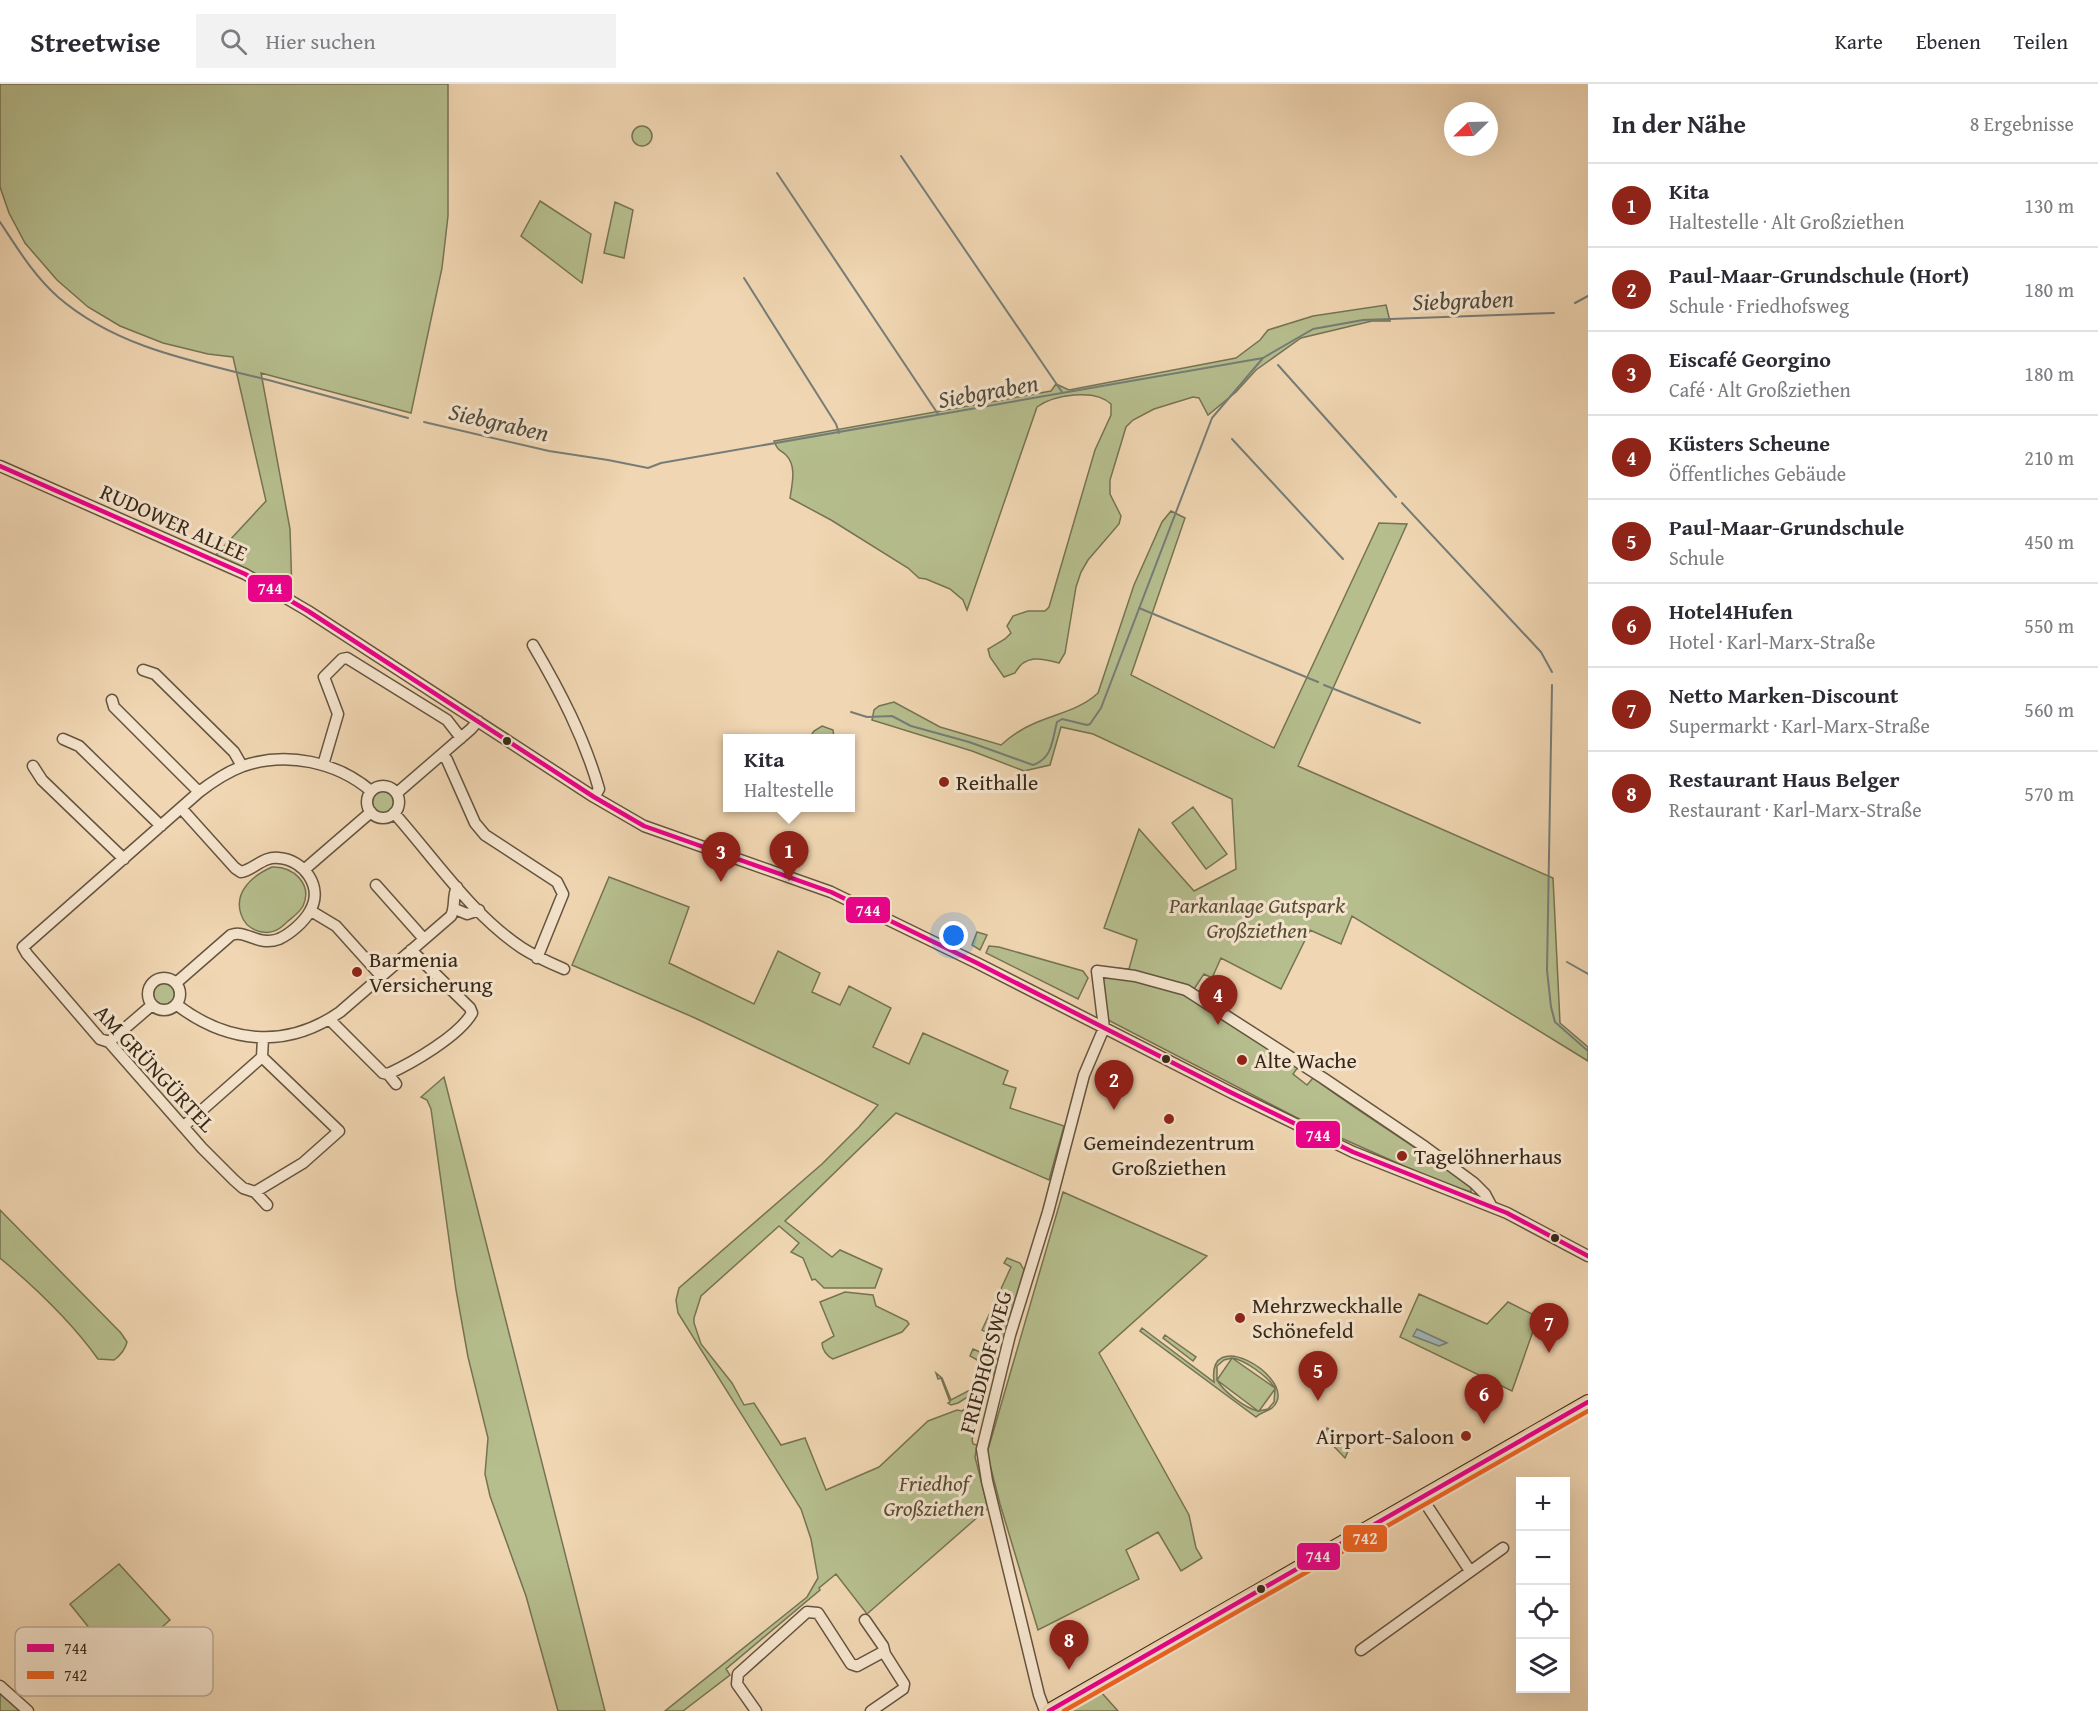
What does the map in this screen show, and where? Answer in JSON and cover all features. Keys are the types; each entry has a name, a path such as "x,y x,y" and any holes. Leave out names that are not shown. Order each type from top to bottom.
{"main road":[{"path":"1047,1711 1588,1402"}],"street":[{"name":"RUDOWER ALLEE","path":"0,466 244,574 308,611 594,797 650,829 831,892 1353,1152 1492,1207 1588,1256"},
{"path":"533,645 581,735 599,789 594,797"},
{"path":"323,765 338,714 324,677 347,657 447,720 460,738"},
{"path":"143,670 155,674 234,752 242,766"},
{"path":"112,700 114,707 198,792"},
{"path":"397,793 478,721"},
{"path":"63,739 79,746 161,826"},
{"path":"442,754 447,760 475,823 485,835 562,887 563,894 537,958"},
{"path":"33,766 42,780 124,859 198,792 242,766 279,759 304,760 352,777 371,791"},
{"path":"384,786 397,793 399,802 394,813 385,817 371,812 368,800 371,791 384,786"},
{"path":"176,983 231,935 239,933 258,941 278,940 287,935 310,911 314,895 312,882 305,869 288,859 277,857 266,859 247,871 241,872 181,808"},
{"path":"305,869 371,812"},
{"path":"394,813 457,887 505,936 537,958 564,969"},
{"name":"AM GRÜNGÜRTEL","path":"124,859 23,947 100,1039 109,1042 234,1180 243,1188 255,1192 267,1205"},
{"path":"376,885 424,939"},
{"path":"177,1005 204,1024 238,1035 263,1038 292,1035 330,1020 451,916 455,909 454,894 457,887"},
{"path":"455,909 467,914 479,910"},
{"path":"310,911 336,926 381,976"},
{"path":"387,1074 441,1043 468,1020 472,1013 470,1008 411,950"},
{"path":"1104,1028 1097,971 1135,976 1185,990 1323,1078 1425,1147 1474,1183 1485,1194 1492,1207"},
{"path":"163,978 176,983 180,996 177,1005 167,1011 161,1011 152,1005 147,992 152,984 163,978"},
{"path":"109,1042 152,1005"},
{"path":"330,1020 396,1084"},
{"name":"FRIEDHOFSWEG","path":"1047,1711 1039,1695 987,1481 982,1449 1010,1335 1048,1212 1084,1075 1104,1028"},
{"path":"183,1126 262,1057 263,1038"},
{"path":"255,1192 303,1163 342,1130 262,1057"},
{"path":"1422,1498 1470,1571"},
{"path":"1361,1650 1503,1548"},
{"path":"756,1711 737,1684 738,1674 807,1612 818,1613 851,1664 857,1666 881,1653 885,1654"},
{"path":"865,1620 883,1646 885,1654 904,1684 903,1689 871,1711"},
{"path":"0,1686 28,1711"}],"green space":[{"path":"0,84 448,84 448,216 442,268 411,413 261,373 290,529 292,592 215,556 266,501 233,357 208,354 163,343 120,326 88,307 57,280 25,243 9,213 0,187"},
{"path":"638,126 646,126 652,132 652,140 646,146 638,146 632,140 632,132"},
{"path":"540,201 591,234 582,283 521,236"},
{"path":"615,202 633,210 624,258 604,253"},
{"path":"1386,305 1390,321 1372,321 1301,338 1256,370 1236,392 1208,415 1199,398 1193,397 1154,409 1133,420 1126,427 1110,480 1110,494 1121,516 1119,524 1088,560 1081,572 1076,587 1065,653 1059,663 1040,659 1029,660 1015,673 1004,677 990,657 988,649 1011,633 1007,626 1013,616 1028,611 1045,611 1049,607 1095,450 1111,415 1111,404 1095,396 1074,395 1053,399 1037,407 967,610 963,600 950,589 919,578 908,568 831,520 790,498 792,464 774,441 1051,391 1056,384 1069,390 1236,358 1260,340 1268,330 1313,316"},
{"name":"Parkanlage Gutspark Großziethen","path":"1171,511 1185,518 1131,675 1274,748 1379,523 1407,524 1298,766 1553,878 1560,1023 1588,1047 1588,1061 1352,916 1341,944 1310,930 1281,989 1221,958 1212,978 1204,974 1194,989 1195,1002 1298,1067 1293,1074 1307,1085 1313,1078 1452,1173 1471,1187 1471,1192 1440,1182 1305,1122 1108,1020 1102,967 1129,969 1137,940 1104,928 1139,829 1194,891 1236,869 1232,799 1093,734 1061,727 1050,765 1024,771 972,751 872,720 874,710 879,706 894,702 940,727 1001,745 1029,726 1075,708 1091,699 1098,693 1134,585 1162,522"},
{"path":"822,726 833,730 834,734 812,734"},
{"path":"383,791 391,794 394,802 391,810 383,813 375,810 372,802 375,794"},
{"path":"1193,807 1227,854 1206,869 1172,823"},
{"path":"272,867 280,867 294,873 303,884 305,898 300,911 282,927 273,932 262,932 248,926 241,914 240,900 248,883"},
{"name":"Friedhof Großziethen","path":"609,877 689,907 669,963 754,1004 778,951 820,973 812,992 840,1005 849,986 891,1008 873,1047 909,1064 923,1033 1008,1071 1003,1084 1016,1088 1010,1108 1064,1126 1049,1180 896,1113 785,1221 832,1257 840,1250 882,1269 875,1288 824,1288 815,1279 812,1280 803,1258 791,1252 799,1243 779,1226 701,1296 694,1323 701,1344 732,1383 744,1405 754,1403 781,1445 805,1438 826,1490 879,1467 928,1421 957,1410 962,1411 985,1391 972,1440 973,1444 977,1445 975,1457 988,1508 867,1614 836,1574 726,1669 730,1675 683,1711 665,1711 807,1597 818,1578 811,1539 801,1509 678,1313 676,1300 679,1288 822,1164 878,1105 695,1018 572,965"},
{"path":"977,932 987,935 980,950 972,945"},
{"path":"989,946 1083,971 1088,978 1078,999 986,953"},
{"path":"164,983 172,986 175,994 172,1002 164,1005 156,1002 153,994 156,986"},
{"path":"444,1077 605,1711 558,1711 526,1596 490,1496 485,1474 488,1438 468,1357 456,1290 431,1109 427,1100 421,1097"},
{"path":"1063,1192 1207,1256 1099,1353 1189,1515 1196,1548 1202,1558 1181,1571 1158,1532 1126,1550 1139,1579 1038,1630 987,1453"},
{"path":"0,1210 121,1333 127,1342 124,1350 114,1360 98,1359 52,1305 0,1258"},
{"path":"1007,1258 1020,1263 1024,1270 1005,1340 982,1330 1011,1267 1004,1263"},
{"path":"845,1292 873,1295 876,1306 909,1324 902,1332 833,1359 822,1346 822,1343 834,1336 820,1302"},
{"path":"1419,1294 1487,1324 1508,1302 1538,1317 1512,1391 1400,1337"},
{"path":"1142,1328 1214,1382 1215,1366 1222,1358 1234,1356 1247,1360 1271,1379 1277,1390 1275,1405 1256,1417 1140,1331","holes":["1232,1358 1217,1380 1217,1366 1224,1360","1232,1358 1255,1369 1275,1388","1217,1380 1258,1411 1235,1399","1275,1389 1274,1402 1268,1409 1259,1411"]},
{"path":"1165,1335 1196,1357 1193,1361 1163,1338"},
{"path":"973,1349 999,1360 997,1370 971,1395 951,1405 948,1403 950,1402 941,1378 938,1379 936,1373 942,1378 951,1400 974,1388 982,1376 981,1362 970,1356"},
{"path":"1327,1428 1353,1440 1345,1458 1324,1436"},
{"path":"119,1564 170,1620 162,1627 88,1627 70,1604"},
{"path":"0,1691 23,1711 0,1711"},
{"path":"1101,1692 1118,1711 1067,1711"}],"shaded area":[{"path":"1417,1329 1447,1343 1439,1346 1413,1336"}],"waterway":[{"path":"901,156 1062,392"},
{"path":"777,173 938,414"},
{"name":"Siebgraben","path":"0,222 27,262 49,289 81,315 106,329 188,360 408,418"},
{"path":"744,278 836,424 839,433"},
{"name":"Siebgraben","path":"1575,303 1588,296"},
{"name":"Siebgraben","path":"424,422 549,451 648,468 661,463 1263,358 1313,329 1363,320 1554,313"},
{"path":"851,712 867,717 892,716 911,726 969,742 1033,765 1040,762 1048,753 1057,722 1062,719 1090,724 1101,708 1212,418 1263,358"},
{"path":"1278,365 1396,497"},
{"path":"1232,439 1343,559"},
{"path":"1402,503 1541,652 1552,672"},
{"path":"1139,608 1318,682"},
{"path":"1324,685 1420,723"},
{"path":"1552,685 1547,970 1555,1022 1588,1051"},
{"path":"1567,962 1588,974"}],"transit line":[{"name":"744","path":"0,466 245,574 308,611 594,797 644,826 831,892 1353,1152 1507,1213 1588,1256"},
{"name":"744","path":"1049,1711 1588,1402"},
{"name":"742","path":"1064,1711 1588,1411"}],"place":[{"name":"Reithalle","path":"944,782"},
{"name":"Kita","path":"789,881"},
{"name":"Eiscafé Georgino","path":"721,882"},
{"name":"Barmenia Versicherung","path":"357,972"},
{"name":"Küsters Scheune","path":"1218,1025"},
{"name":"Alte Wache","path":"1242,1060"},
{"name":"Paul-Maar-Grundschule (Hort)","path":"1114,1110"},
{"name":"Gemeindezentrum Großziethen","path":"1169,1119"},
{"name":"Tagelöhnerhaus","path":"1402,1156"},
{"name":"Mehrzweckhalle Schönefeld","path":"1240,1318"},
{"name":"Netto Marken-Discount","path":"1549,1353"},
{"name":"Paul-Maar-Grundschule","path":"1318,1401"},
{"name":"Hotel4Hufen","path":"1484,1424"},
{"name":"Airport-Saloon","path":"1466,1436"},
{"name":"Restaurant Haus Belger","path":"1069,1670"}]}
